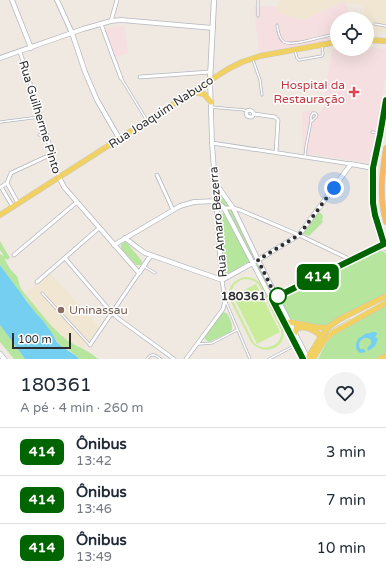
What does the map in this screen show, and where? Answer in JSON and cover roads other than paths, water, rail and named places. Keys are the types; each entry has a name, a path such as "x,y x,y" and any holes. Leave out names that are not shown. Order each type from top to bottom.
{"highway":[{"path":"386,148 382,187 386,222"}],"main road":[{"path":"210,80 214,0"},
{"path":"374,41 385,41"},
{"name":"Rua Joaquim Nabuco","path":"0,215 228,69 242,62 271,52 294,50 330,43"},
{"path":"192,92 204,94 211,105"},
{"path":"385,246 375,215 373,203 373,168 385,115 386,99"},
{"path":"308,359 328,328 340,319 386,296"},
{"path":"308,359 332,333 386,303"},
{"path":"289,322 328,328"},
{"path":"295,333 296,329 302,328 315,331 321,337"},
{"path":"0,354 4,359"},
{"path":"380,359 386,356"}],"street":[{"path":"12,0 31,48"},
{"path":"57,0 72,33 96,100 119,138"},
{"path":"111,21 117,0"},
{"path":"0,58 111,21 121,20 212,28"},
{"path":"101,24 121,78"},
{"name":"Rua Guilherme Pinto","path":"20,52 59,177 64,187 139,273"},
{"path":"140,77 210,72"},
{"name":"Rua Amaro Bezerra","path":"210,80 214,181 225,301"},
{"path":"254,114 251,117 248,117 246,113 247,111 252,110 254,114 275,117 278,120 276,153"},
{"path":"212,143 373,168"},
{"path":"13,207 0,187 7,183 12,172 52,154"},
{"path":"125,238 138,248 151,255 222,280 299,235 351,164"},
{"path":"157,175 172,210"},
{"path":"214,181 233,208 308,359"},
{"path":"7,183 18,203"},
{"path":"114,245 180,206 194,202 216,201 224,208 296,345 308,359"},
{"path":"14,255 77,202"},
{"path":"224,208 233,208 299,235 351,260"},
{"path":"37,282 99,228"},
{"path":"272,299 351,260 385,246"},
{"path":"90,345 151,255"},
{"path":"65,258 112,313 174,359"},
{"path":"186,359 196,344 204,337 223,309 225,301"}],"lane":[{"path":"258,0 258,16"},
{"path":"375,24 386,26"},
{"path":"277,25 279,36 285,43 289,44 330,35"},
{"path":"294,50 299,60 322,56 322,45"},
{"path":"253,58 260,80 262,95"},
{"path":"121,78 147,121"},
{"path":"211,105 247,111"},
{"path":"0,122 40,117"},
{"path":"305,158 311,121"},
{"path":"372,132 381,133"},
{"path":"39,136 46,133"},
{"path":"144,266 155,272"},
{"path":"42,293 90,345"},
{"name":"Rua Amaro Bezerra","path":"225,301 250,359"},
{"path":"196,344 212,343 238,330"},
{"path":"204,337 207,343"},
{"path":"269,359 296,345"},
{"path":"147,359 150,355 154,355 161,359"}],"water":[{"path":"0,265 33,310 43,321 57,342 79,359 25,359 0,325"},
{"path":"376,332 377,334 375,337 378,339 375,346 368,351 367,348 371,344 371,340 364,338 359,344 360,349 364,349 366,352 360,353 356,347 358,339 365,334"}],"place":[{"name":"Hospital da Restauração","path":"354,92"},
{"name":"180361","path":"278,296"},
{"name":"Uninassau","path":"61,310"}]}
